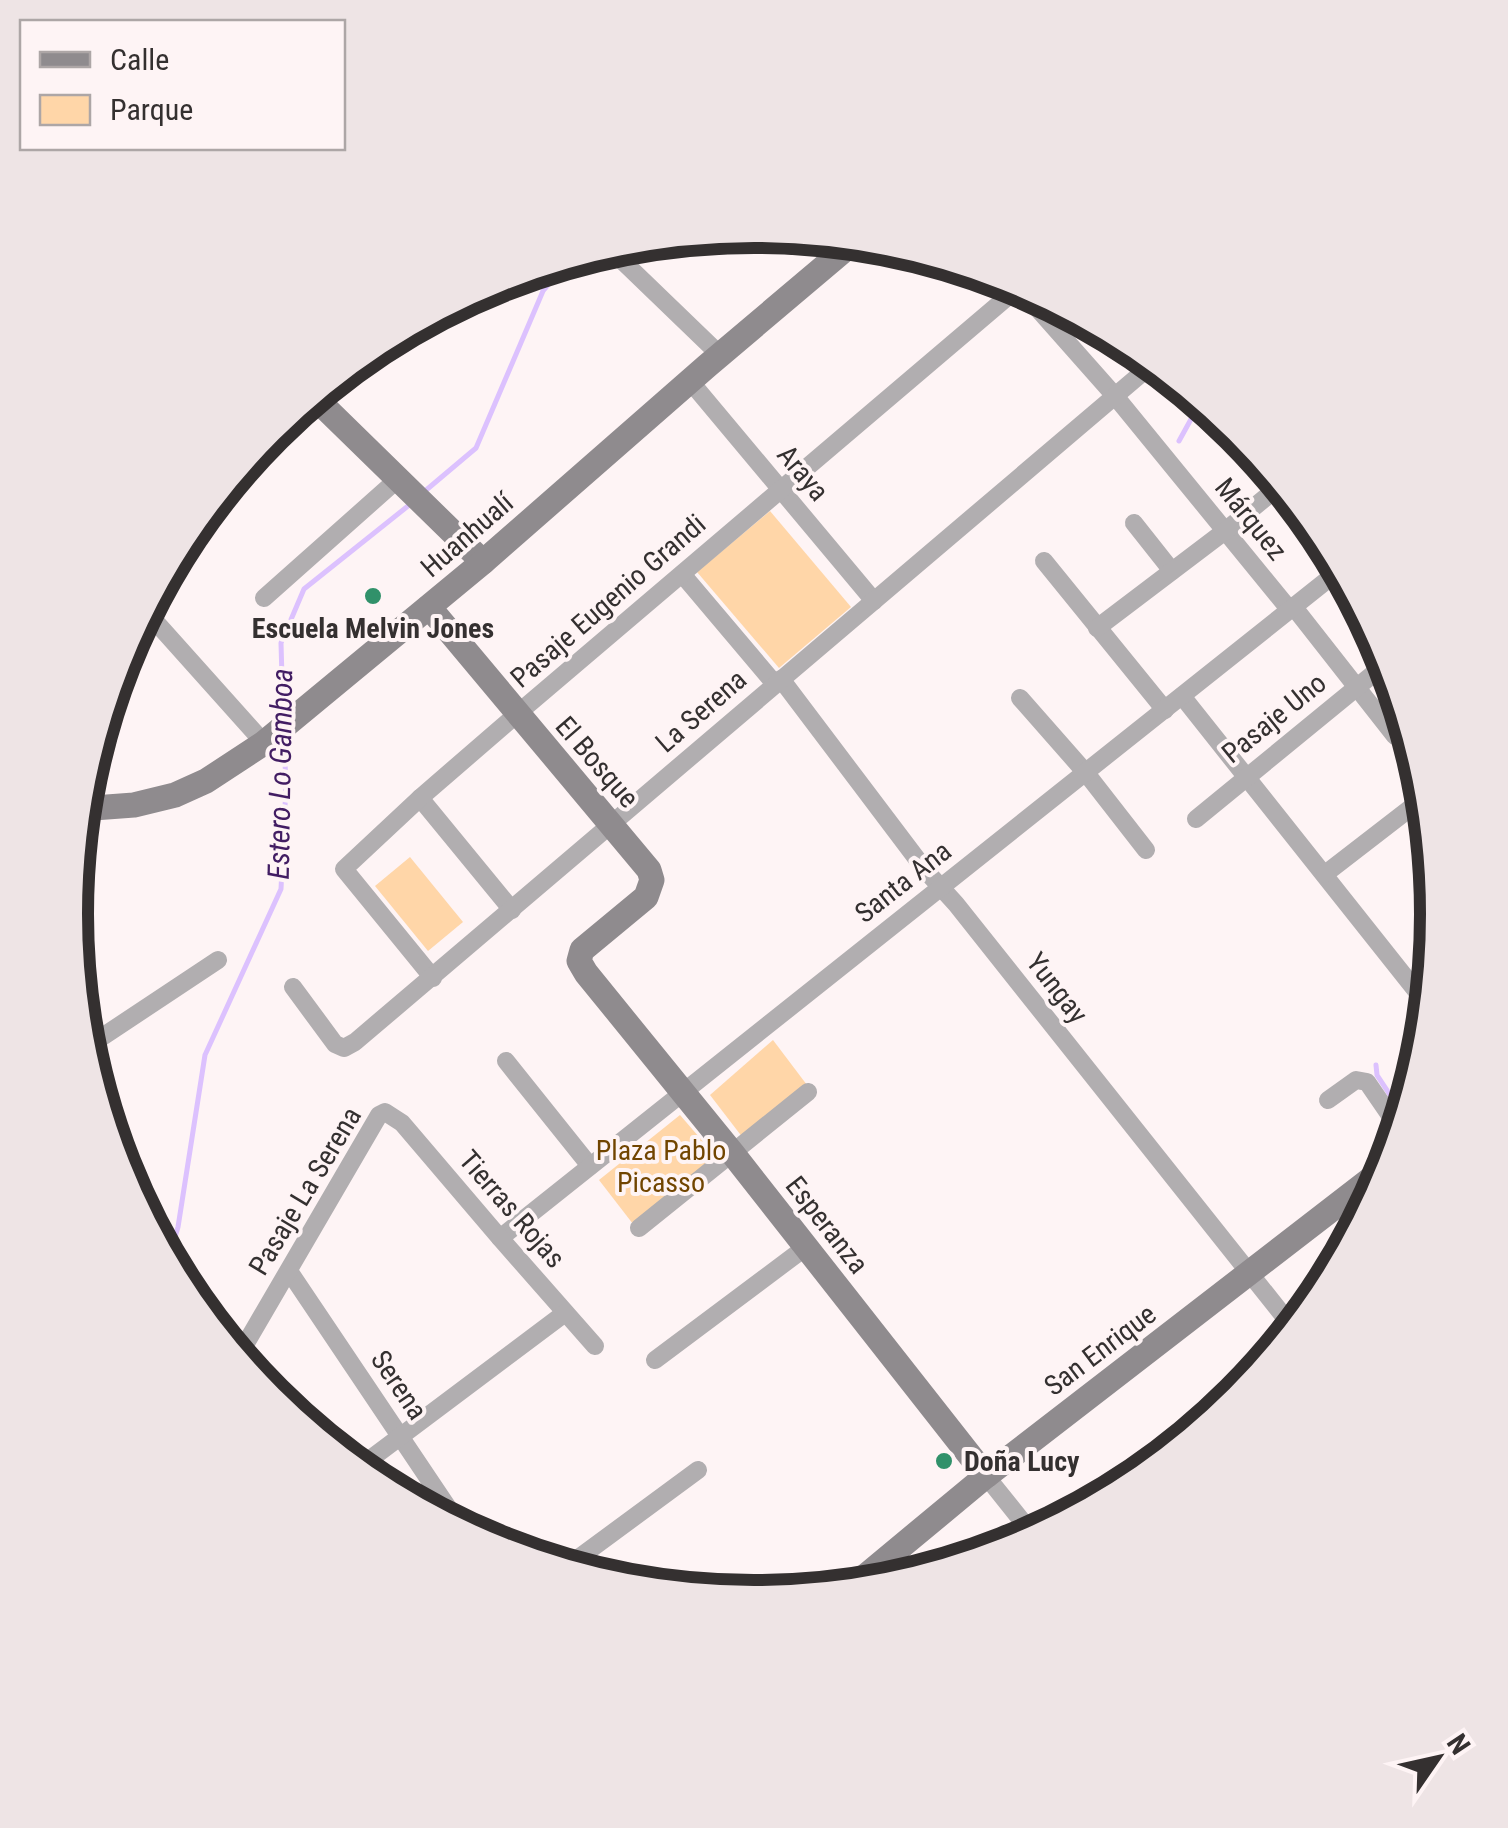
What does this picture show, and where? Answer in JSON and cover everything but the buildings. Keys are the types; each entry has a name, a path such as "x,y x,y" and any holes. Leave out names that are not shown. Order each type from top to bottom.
{"street":[{"name":"Huanhualí","path":"96,808 134,805 175,795 206,781 270,738 483,562 841,253"},
{"path":"622,260 720,355"},
{"name":"Pasaje Eugenio Grandi","path":"433,978 344,869 420,798 1003,296"},
{"name":"Márquez","path":"1041,312 1115,396 1395,736"},
{"name":"La Serena","path":"293,987 336,1044 344,1048 355,1042 1142,373"},
{"name":"Araya","path":"690,380 874,601"},
{"path":"323,406 483,562"},
{"path":"264,598 402,481"},
{"path":"1097,628 1271,493"},
{"path":"1134,523 1172,571"},
{"path":"1044,561 1165,710"},
{"name":"Yungay","path":"682,574 778,682 1285,1317"},
{"name":"Santa Ana","path":"500,1238 1329,578"},
{"name":"El Bosque","path":"429,607 649,870 652,880 646,897 582,950"},
{"path":"155,621 270,738"},
{"name":"Pasaje Uno","path":"1196,818 1375,673"},
{"path":"1182,696 1416,990"},
{"path":"1020,698 1146,850"},
{"path":"420,798 512,910"},
{"path":"1325,874 1412,807"},
{"name":"Esperanza","path":"582,950 579,961 586,973 1024,1523"},
{"path":"99,1039 218,960"},
{"path":"506,1062 590,1166"},
{"path":"1328,1100 1356,1080 1367,1082 1389,1114"},
{"path":"638,1228 808,1092"},
{"name":"Tierras Rojas","path":"385,1112 402,1122 596,1346"},
{"name":"Pasaje La Serena","path":"245,1344 379,1115 385,1112"},
{"name":"San Enrique","path":"873,1570 986,1476 1362,1186"},
{"path":"655,1360 806,1247"},
{"name":"Serena","path":"289,1271 445,1504"},
{"path":"371,1459 566,1313"},
{"path":"579,1557 698,1470"}],"green space":[{"path":"770,511 851,607 779,668 697,572"},
{"path":"410,857 463,922 428,951 375,886"},
{"name":"Plaza Pablo Picasso","path":"773,1040 807,1085 743,1138 710,1095"},
{"name":"Plaza Pablo Picasso","path":"680,1115 718,1159 633,1224 599,1180"}],"waterway":[{"name":"Estero Lo Gamboa","path":"425,491 476,448 543,291 553,279"},
{"path":"1179,441 1194,414"},
{"name":"Estero Lo Gamboa","path":"283,713 281,643 304,589 413,502"},
{"name":"Estero Lo Gamboa","path":"174,1241 205,1055 281,889 284,739"},
{"path":"1376,1065 1377,1075 1394,1100"}],"place":[{"name":"Escuela Melvin Jones","path":"373,596"},
{"name":"Doña Lucy","path":"944,1461"}]}
